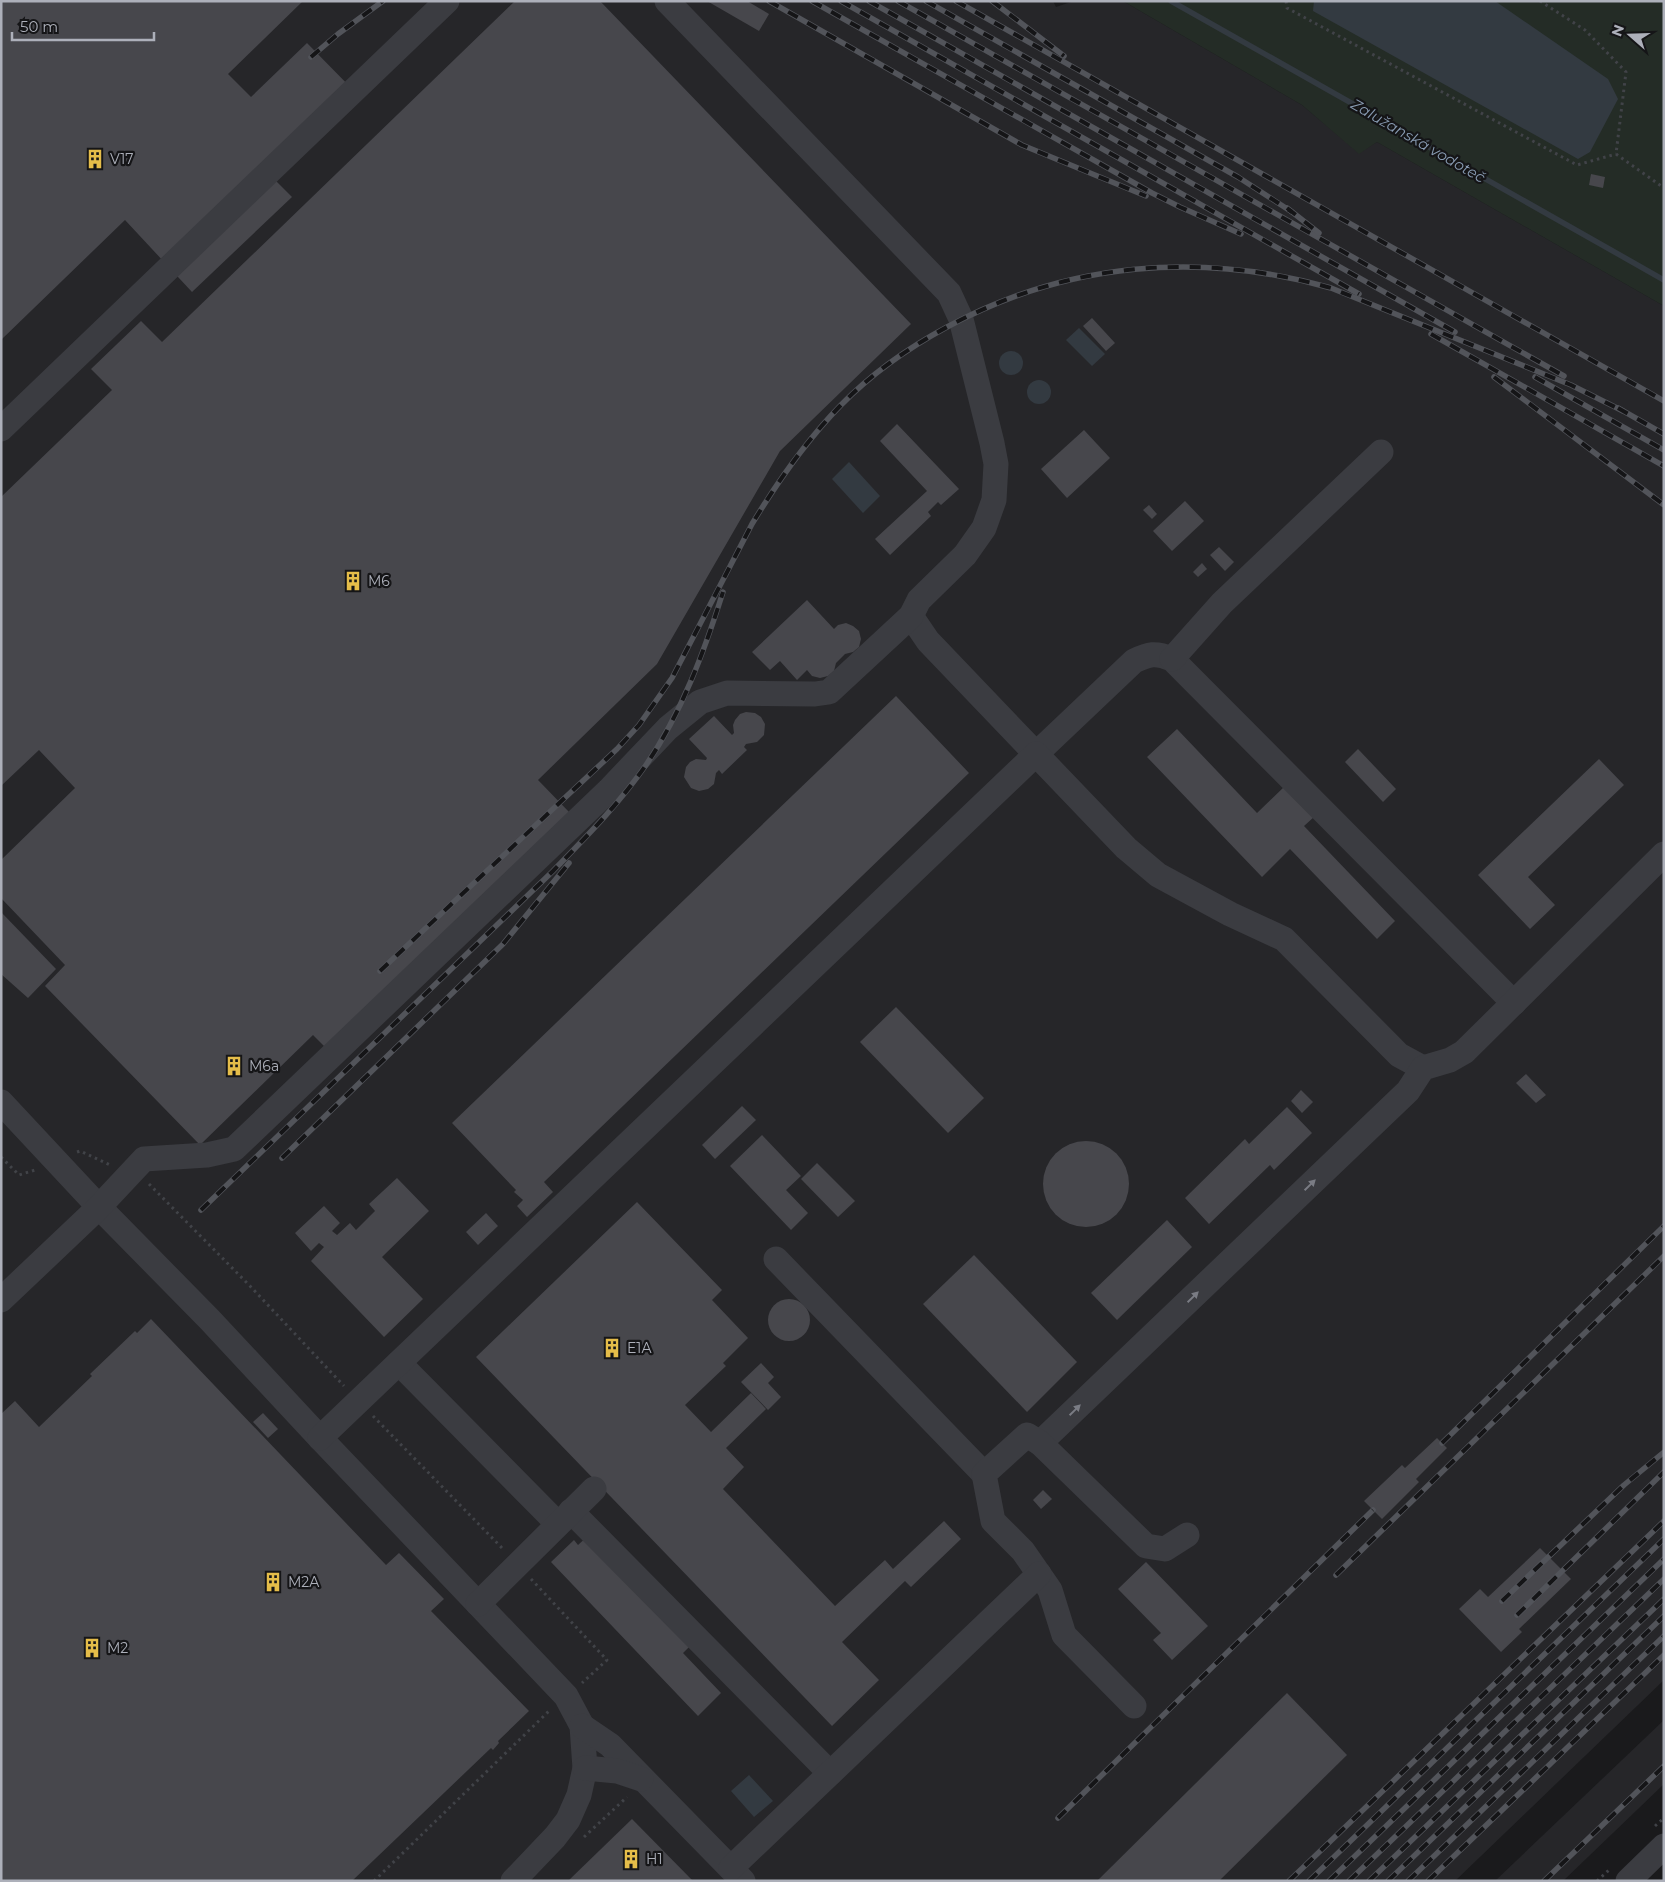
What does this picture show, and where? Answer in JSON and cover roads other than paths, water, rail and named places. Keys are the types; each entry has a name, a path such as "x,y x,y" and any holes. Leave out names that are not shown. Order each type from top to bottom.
{"street":[{"path":"1,429 447,1"},
{"path":"1,1300 99,1207 144,1159 208,1155 234,1150 609,790 668,728 700,702 727,693 829,692 910,616 919,600 965,555 984,528 994,500 996,464 961,319 949,292 667,1"},
{"path":"1172,659 1222,603 1381,452"},
{"path":"910,616 928,641 1126,848 1158,875 1230,914 1284,939 1399,1055 1423,1068"},
{"path":"320,1438 1134,661 1148,654 1160,654 1172,659 1514,1003"},
{"path":"1040,1443 1408,1091 1423,1068 1450,1060 1464,1052 1664,854"},
{"path":"1,1102 566,1696 582,1726 585,1768 580,1795 568,1820 513,1881"},
{"path":"776,1259 984,1474 993,1522 1024,1551 1050,1590 1064,1635 1134,1706"},
{"path":"399,1362 830,1774"},
{"path":"984,1474 1027,1435 1040,1443 1146,1546 1165,1549 1187,1534"},
{"path":"478,1604 594,1489"},
{"path":"582,1726 610,1744 737,1874 830,1774 1039,1574"},
{"path":"585,1768 617,1771 644,1780"},
{"path":"1628,1881 1664,1846"}],"waterway":[{"name":"Zalužanská vodoteč","path":"1171,1 1664,280"}],"railway":[{"path":"311,57 338,34 383,1"},
{"path":"769,1 1022,145 1146,196"},
{"path":"812,1 1152,193 1241,234"},
{"path":"841,1 1359,294"},
{"path":"869,1 1455,332"},
{"path":"898,1 1564,376"},
{"path":"926,1 1238,177 1292,212"},
{"path":"956,1 1664,401"},
{"path":"992,1 1064,56"},
{"path":"1287,208 1319,233"},
{"path":"380,971 617,749 639,725 672,678 752,524 782,477 828,419 864,383 904,353 947,327 993,305 1039,288 1087,276 1135,269 1184,267 1233,269 1282,276 1331,288 1571,385 1623,411"},
{"path":"1431,334 1664,466"},
{"path":"1494,377 1664,505"},
{"path":"1535,377 1664,450"},
{"path":"1618,408 1664,434"},
{"path":"201,1210 553,871 613,807 646,765 671,724 700,659 723,592"},
{"path":"282,1158 503,944 569,863"},
{"path":"1442,1443 1664,1226"},
{"path":"1336,1575 1664,1256"},
{"path":"1502,1601 1624,1485 1664,1452"},
{"path":"1517,1615 1664,1472"},
{"path":"1058,1818 1373,1510"},
{"path":"1289,1881 1664,1521"},
{"path":"1309,1881 1664,1539"},
{"path":"1329,1881 1664,1559"},
{"path":"1349,1881 1664,1579"},
{"path":"1369,1881 1664,1599"},
{"path":"1388,1881 1664,1616"},
{"path":"1408,1881 1664,1636"},
{"path":"1428,1881 1664,1655"},
{"path":"1544,1881 1664,1766"}],"place":[{"name":"V17","path":"95,159"},
{"name":"M6","path":"353,581"},
{"name":"M6a","path":"234,1066"},
{"name":"E1A","path":"612,1348"},
{"name":"M2A","path":"273,1582"},
{"name":"M2","path":"92,1648"},
{"name":"H1","path":"631,1859"}]}
